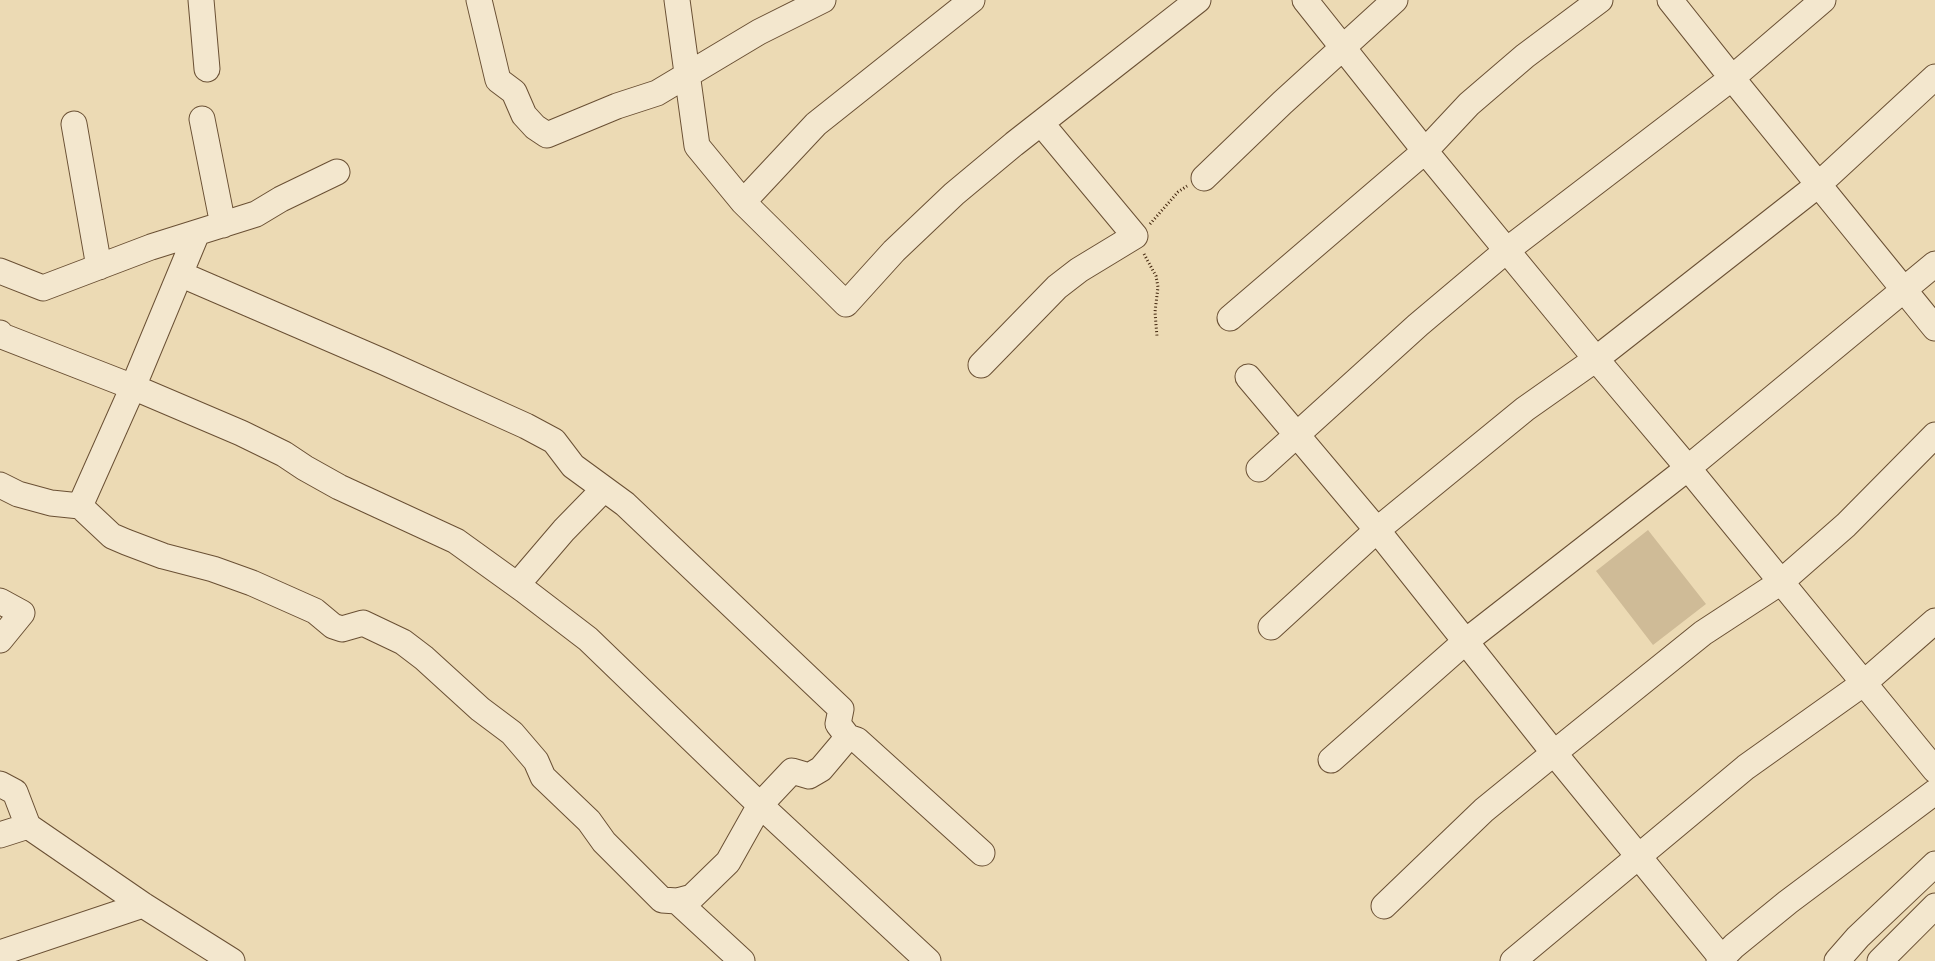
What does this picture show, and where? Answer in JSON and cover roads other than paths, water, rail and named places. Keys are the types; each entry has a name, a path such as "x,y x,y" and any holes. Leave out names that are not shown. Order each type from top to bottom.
{"street":[{"path":"201,0 207,69"},
{"path":"478,0 498,80 514,92 524,115 535,127 547,135 617,106 657,93 760,32 823,0"},
{"path":"676,0 697,146 743,202 846,304 894,251 954,194 1198,0"},
{"path":"743,202 816,124 972,0"},
{"path":"1305,0 1425,150 1935,770"},
{"path":"1204,178 1395,0"},
{"path":"1230,318 1425,150 1470,104 1524,56 1600,0"},
{"path":"1670,0 1935,328"},
{"path":"1259,469 1418,324 1507,250 1732,78 1823,0"},
{"path":"1271,627 1377,530 1525,409 1596,359 1818,185 1935,77"},
{"path":"202,120 223,225"},
{"path":"981,365 1057,287 1079,270 1136,236 1041,123"},
{"path":"74,124 99,267"},
{"path":"0,271 43,288 151,247 256,214 281,199 337,172"},
{"path":"80,506 133,387 197,233"},
{"path":"1331,760 1466,641 1688,468 1935,264"},
{"path":"180,274 526,426 554,441 573,466 625,504 841,709 838,724 848,737 857,740 982,853"},
{"path":"0,333 2,336 20,344 133,387 241,433 284,454 339,487 456,542 588,639 760,805 928,961"},
{"path":"1248,377 1377,530 1722,960 1734,946 1788,902 1935,792"},
{"path":"1384,906 1484,810 1703,633 1781,582 1846,525 1935,435"},
{"path":"0,485 18,494 51,503 80,506 112,536 163,556 214,569 252,583 315,611 333,626 342,629 363,623 403,642 424,658 480,709 512,733 536,761 543,776 589,821 604,842 662,900 677,901 692,897 728,862 760,805 792,771 809,776 821,769 848,737"},
{"path":"517,585 564,530 604,489"},
{"path":"0,601 22,613 0,640"},
{"path":"1513,961 1746,767 1864,683 1935,621"},
{"path":"0,784 15,792 28,826 143,904 232,961"},
{"path":"0,835 28,826"},
{"path":"1837,961 1858,937 1935,864"},
{"path":"677,901 742,961"},
{"path":"0,953 143,904"},
{"path":"1880,961 1934,910"}]}
